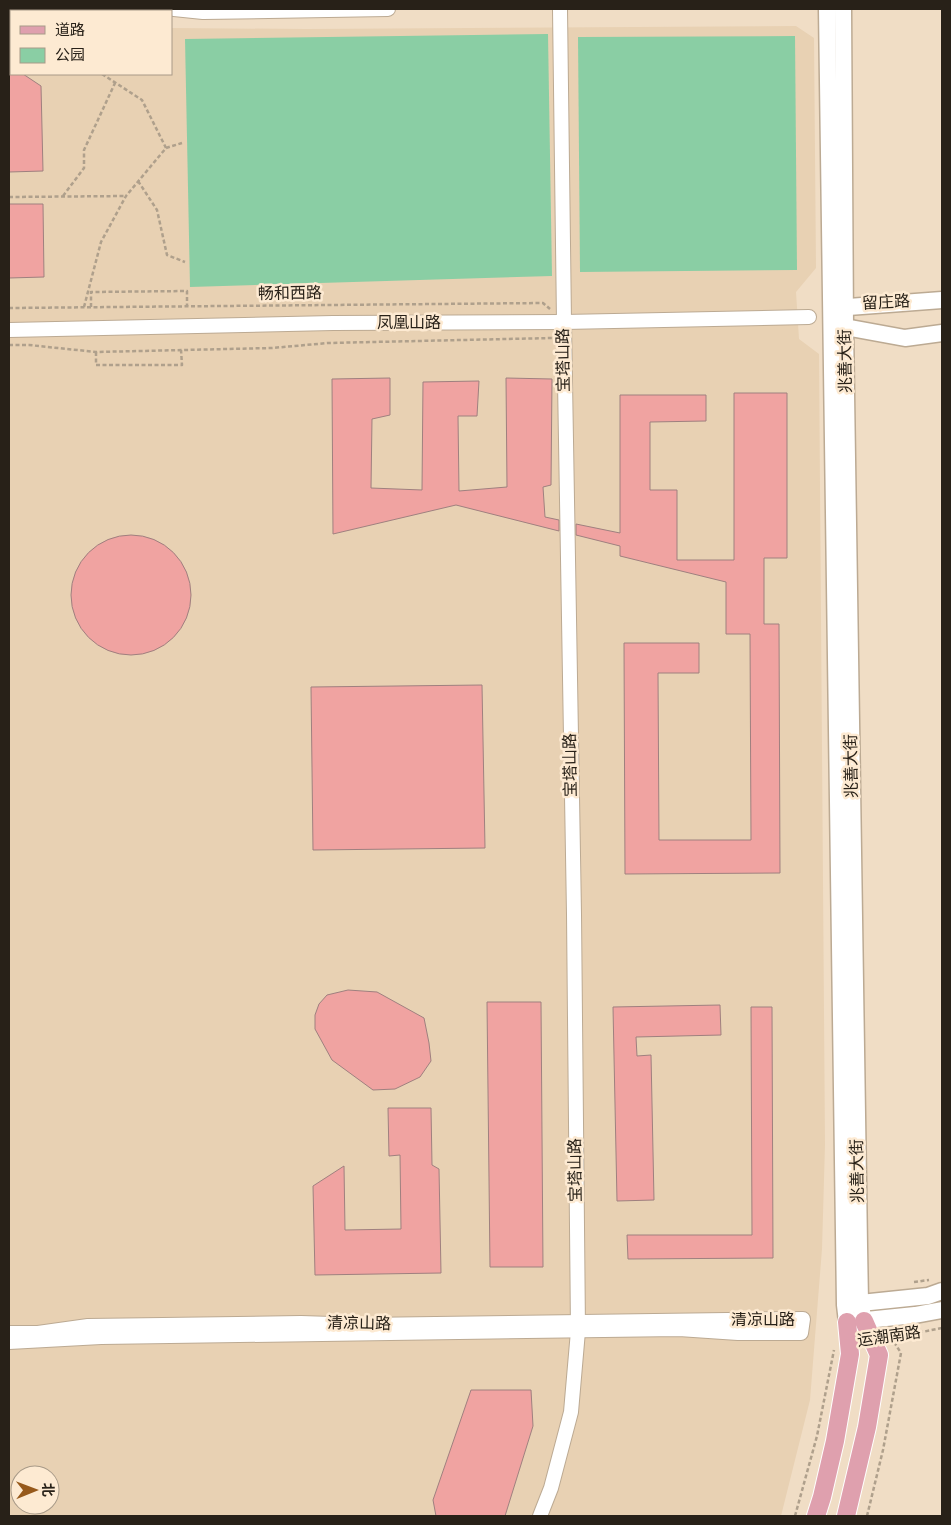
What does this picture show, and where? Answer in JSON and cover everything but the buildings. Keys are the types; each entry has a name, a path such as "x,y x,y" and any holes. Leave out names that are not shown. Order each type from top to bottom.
{"main road":[{"name":"兆善大街","path":"827,9 838,307"},
{"name":"兆善大街","path":"842,9 838,326 852,1304 855,1322 872,1341 878,1355 867,1428 846,1516"},
{"name":"留庄路","path":"838,307 942,300"},
{"name":"留庄路","path":"838,326 905,338 942,333"},
{"path":"852,1304 928,1296 942,1291"},
{"name":"运潮南路","path":"855,1322 942,1310"},
{"name":"兆善大街","path":"816,1516 835,1441 850,1354 842,1343 855,1322"}],"street":[{"path":"174,9 213,12 388,9"},
{"name":"宝塔山路","path":"540,1516 551,1488 570,1412 578,1327 574,914 560,9"},
{"name":"凤凰山路","path":"9,330 333,323 564,322 809,317"},
{"name":"清凉山路","path":"9,1333 38,1333 97,1326 301,1323 362,1325 578,1327 679,1329 738,1333 801,1333 803,1319 578,1327 101,1338 9,1342"}],"path":[{"path":"103,75 142,100 166,148"},
{"path":"63,196 84,168 84,150 115,83"},
{"path":"84,307 101,242 126,196 166,148 182,143"},
{"path":"138,181 157,210 167,255 184,262"},
{"path":"9,197 126,196"},
{"path":"91,307 91,292 187,291 187,306"},
{"name":"畅和西路","path":"9,308 543,303 564,322"},
{"path":"9,346 29,345 96,352 272,348 328,343 564,338"},
{"path":"96,352 96,365 182,365 181,350"},
{"name":"运潮南路","path":"872,1341 893,1339 942,1328"},
{"path":"795,1516 842,1343"}],"shaded area":[{"path":"9,9 114,10 10,10 10,75 172,75 172,28 796,26 814,38 816,268 796,292 799,339 819,354 825,1145 822,1249 810,1400 781,1516 9,1516"}],"green space":[{"path":"548,34 552,276 190,287 185,39"},
{"path":"795,36 797,270 580,272 578,37"}]}
